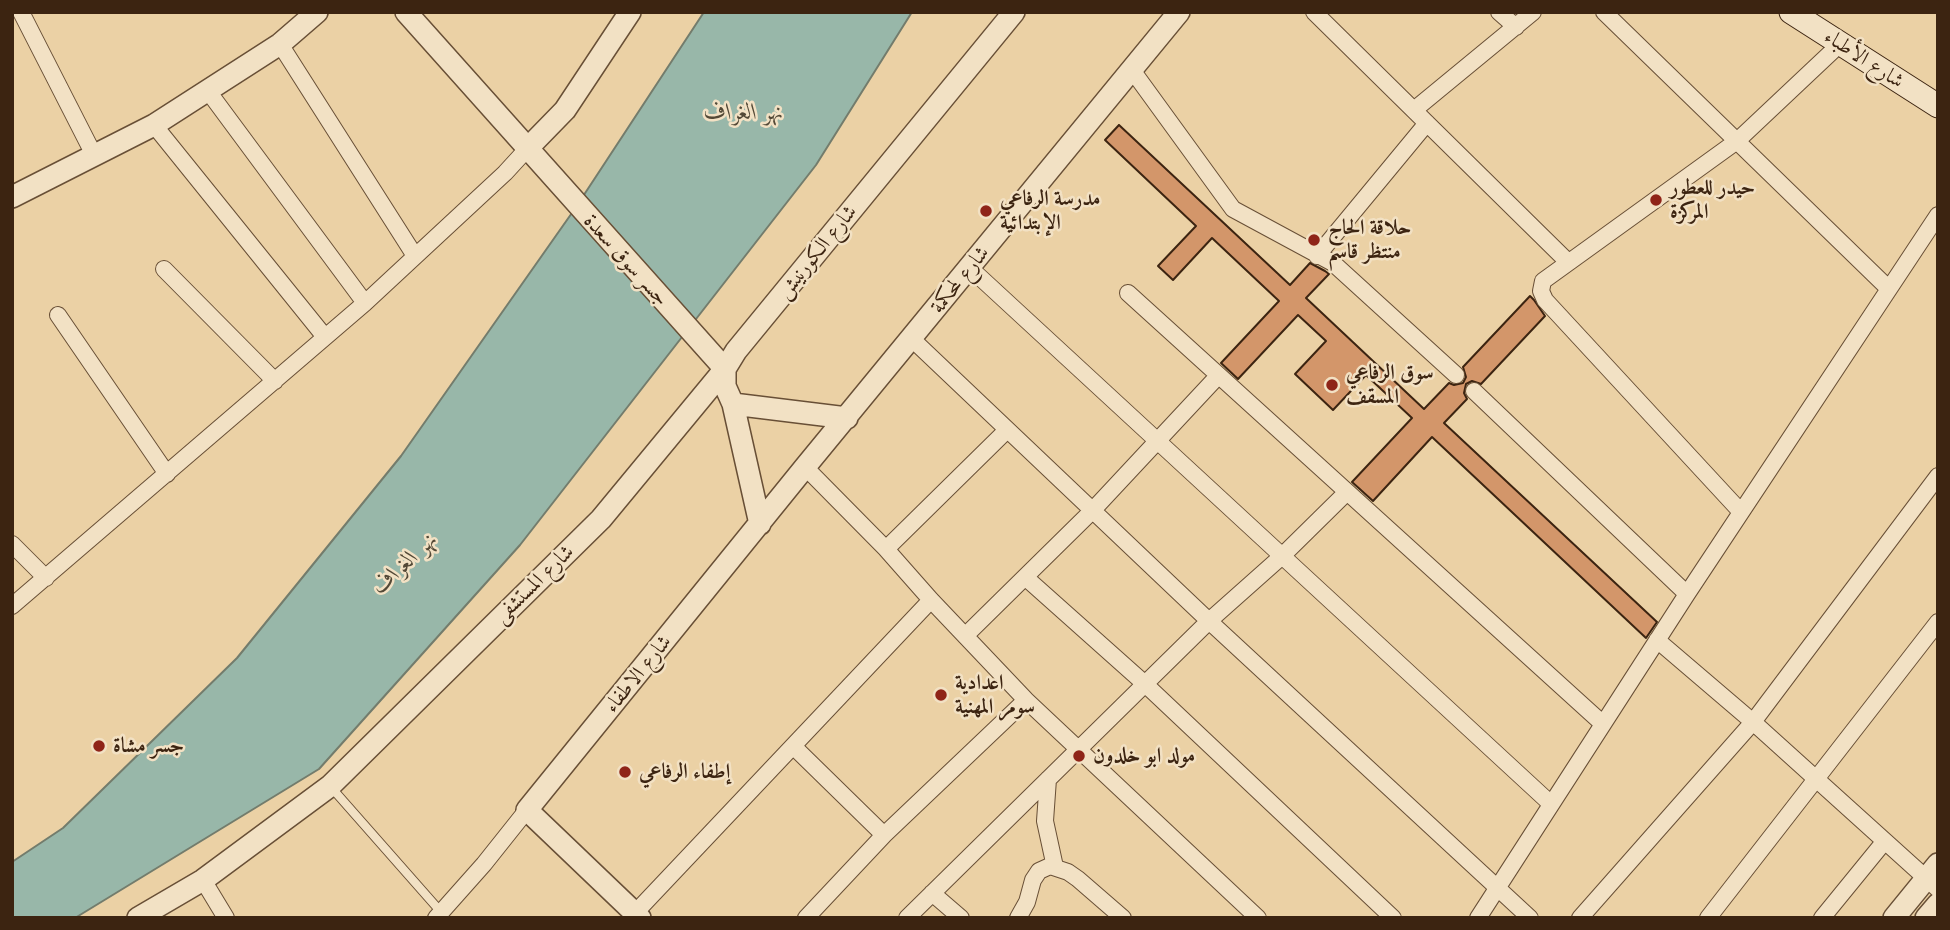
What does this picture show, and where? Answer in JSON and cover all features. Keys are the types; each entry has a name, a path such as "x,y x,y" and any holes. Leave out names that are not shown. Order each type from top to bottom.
{"main road":[{"name":"شارع الأطباء","path":"1791,12 1938,106"}],"street":[{"path":"21,12 94,155"},
{"path":"12,197 154,125 280,44 317,12"},
{"name":"جسر سوق سعدة","path":"406,12 724,369"},
{"path":"12,606 365,303 505,173 565,110 630,12"},
{"name":"شارع الكورنيش","path":"724,369 1014,12"},
{"name":"شارع لمحكمة","path":"847,418 1179,12"},
{"path":"1314,12 1567,262"},
{"path":"1499,12 1516,27"},
{"path":"1414,110 1533,12"},
{"path":"1604,12 1889,289"},
{"path":"280,44 415,256"},
{"path":"1741,512 1545,300 1541,291 1543,281 1737,141 1840,44"},
{"path":"1132,70 1233,209 1317,256 1333,262 1456,374"},
{"path":"208,91 365,303"},
{"path":"1317,256 1427,124"},
{"path":"154,125 325,337"},
{"path":"1478,918 1687,594 1938,215"},
{"path":"970,268 1552,804"},
{"path":"164,269 275,381"},
{"path":"1128,293 1603,724"},
{"path":"58,315 167,474"},
{"path":"912,339 1209,621 1530,918"},
{"path":"724,369 725,386 733,404 760,524"},
{"name":"شارع المستشفى","path":"138,918 203,880 330,786 601,519 724,369"},
{"path":"965,636 1093,511 1218,376"},
{"path":"1474,391 1687,594"},
{"path":"733,404 847,418"},
{"name":"شارع الاطفاء","path":"527,810 847,418"},
{"path":"886,549 1007,430"},
{"path":"805,467 886,549 1026,700 1258,918"},
{"path":"1580,918 1753,722 1938,476"},
{"path":"907,918 1209,621 1281,557 1346,493"},
{"path":"12,544 46,578"},
{"path":"1025,577 1145,684 1393,918"},
{"path":"441,916 527,810 638,915 931,600"},
{"path":"1708,918 1938,622"},
{"path":"1657,640 1753,722 1884,842 1934,877 1894,918"},
{"path":"806,918 884,835 1026,700"},
{"path":"793,746 884,835"},
{"path":"1048,779 1045,821 1055,867"},
{"path":"1822,918 1884,842"},
{"path":"1018,918 1027,902 1033,880 1039,871 1046,867 1055,867 1078,879 1123,918"},
{"path":"203,880 226,918"},
{"path":"932,893 961,918"},
{"path":"1926,918 1938,904"}],"lane":[{"path":"330,786 441,916"}],"water":[{"name":"نهر الغراف","path":"704,12 912,12 816,165 520,545 319,769 75,918 12,918 12,862 63,828 237,658 401,456 574,210"}],"building":[{"name":"سوق الرفاعي المسقف","path":"1119,125 1290,285 1310,263 1329,274 1306,298 1424,409 1449,383 1463,383 1466,377 1463,367 1530,296 1545,316 1481,384 1472,381 1466,384 1464,393 1467,399 1444,423 1657,622 1646,638 1432,437 1373,501 1352,482 1412,418 1366,375 1333,410 1295,374 1326,341 1298,315 1238,379 1221,363 1279,301 1212,238 1173,280 1158,266 1196,226 1105,140"}],"place":[{"name":"حيدر للعطور المركزة","path":"1656,200"},
{"name":"مدرسة الرفاعي الإبتدائية","path":"986,211"},
{"name":"حلاقة الحاج منتظر قاسم","path":"1314,240"},
{"name":"سوق الرفاعي المسقف","path":"1332,385"},
{"name":"اعدادية سومر المهنية","path":"941,695"},
{"name":"جسر مشاة","path":"99,746"},
{"name":"مولد ابو خلدون","path":"1079,756"},
{"name":"إطفاء الرفاعي","path":"625,772"}]}
